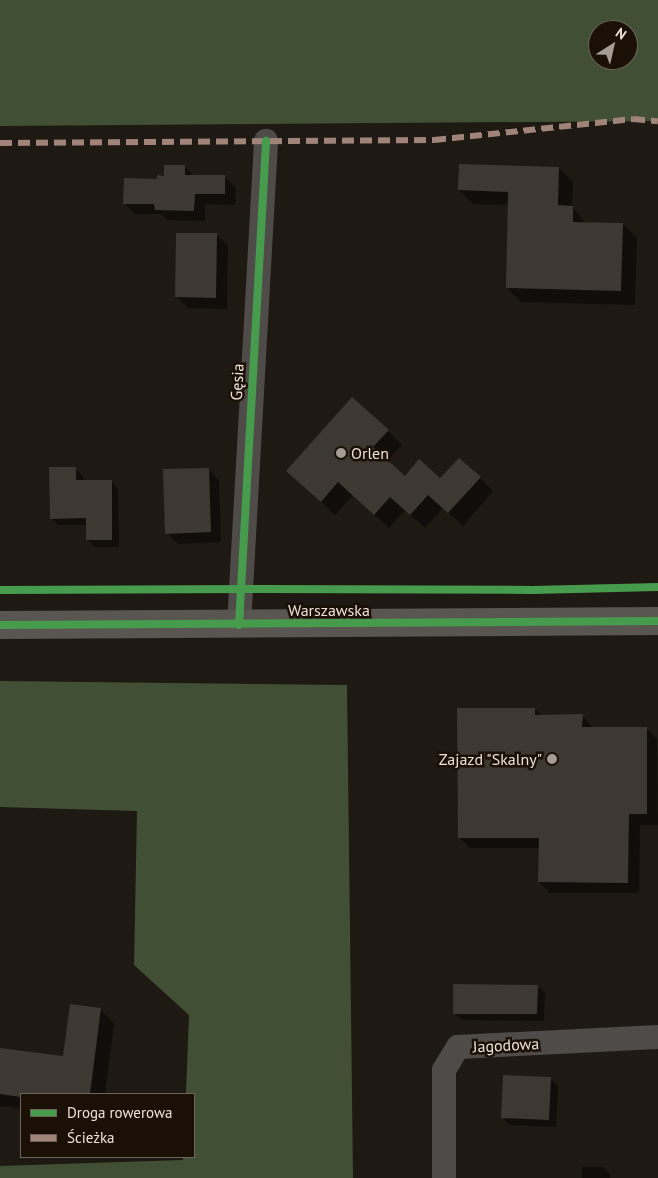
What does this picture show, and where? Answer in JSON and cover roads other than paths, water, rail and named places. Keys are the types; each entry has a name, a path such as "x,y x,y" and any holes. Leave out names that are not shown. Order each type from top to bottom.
{"street":[{"name":"Gęsia","path":"238,625 266,141"},
{"name":"Warszawska","path":"0,625 658,621"},
{"name":"Jagodowa","path":"444,1178 444,1070 458,1047 658,1037"}],"place":[{"name":"Orlen","path":"341,453"},
{"name":"Zajazd \"Skalny\"","path":"552,759"}]}
